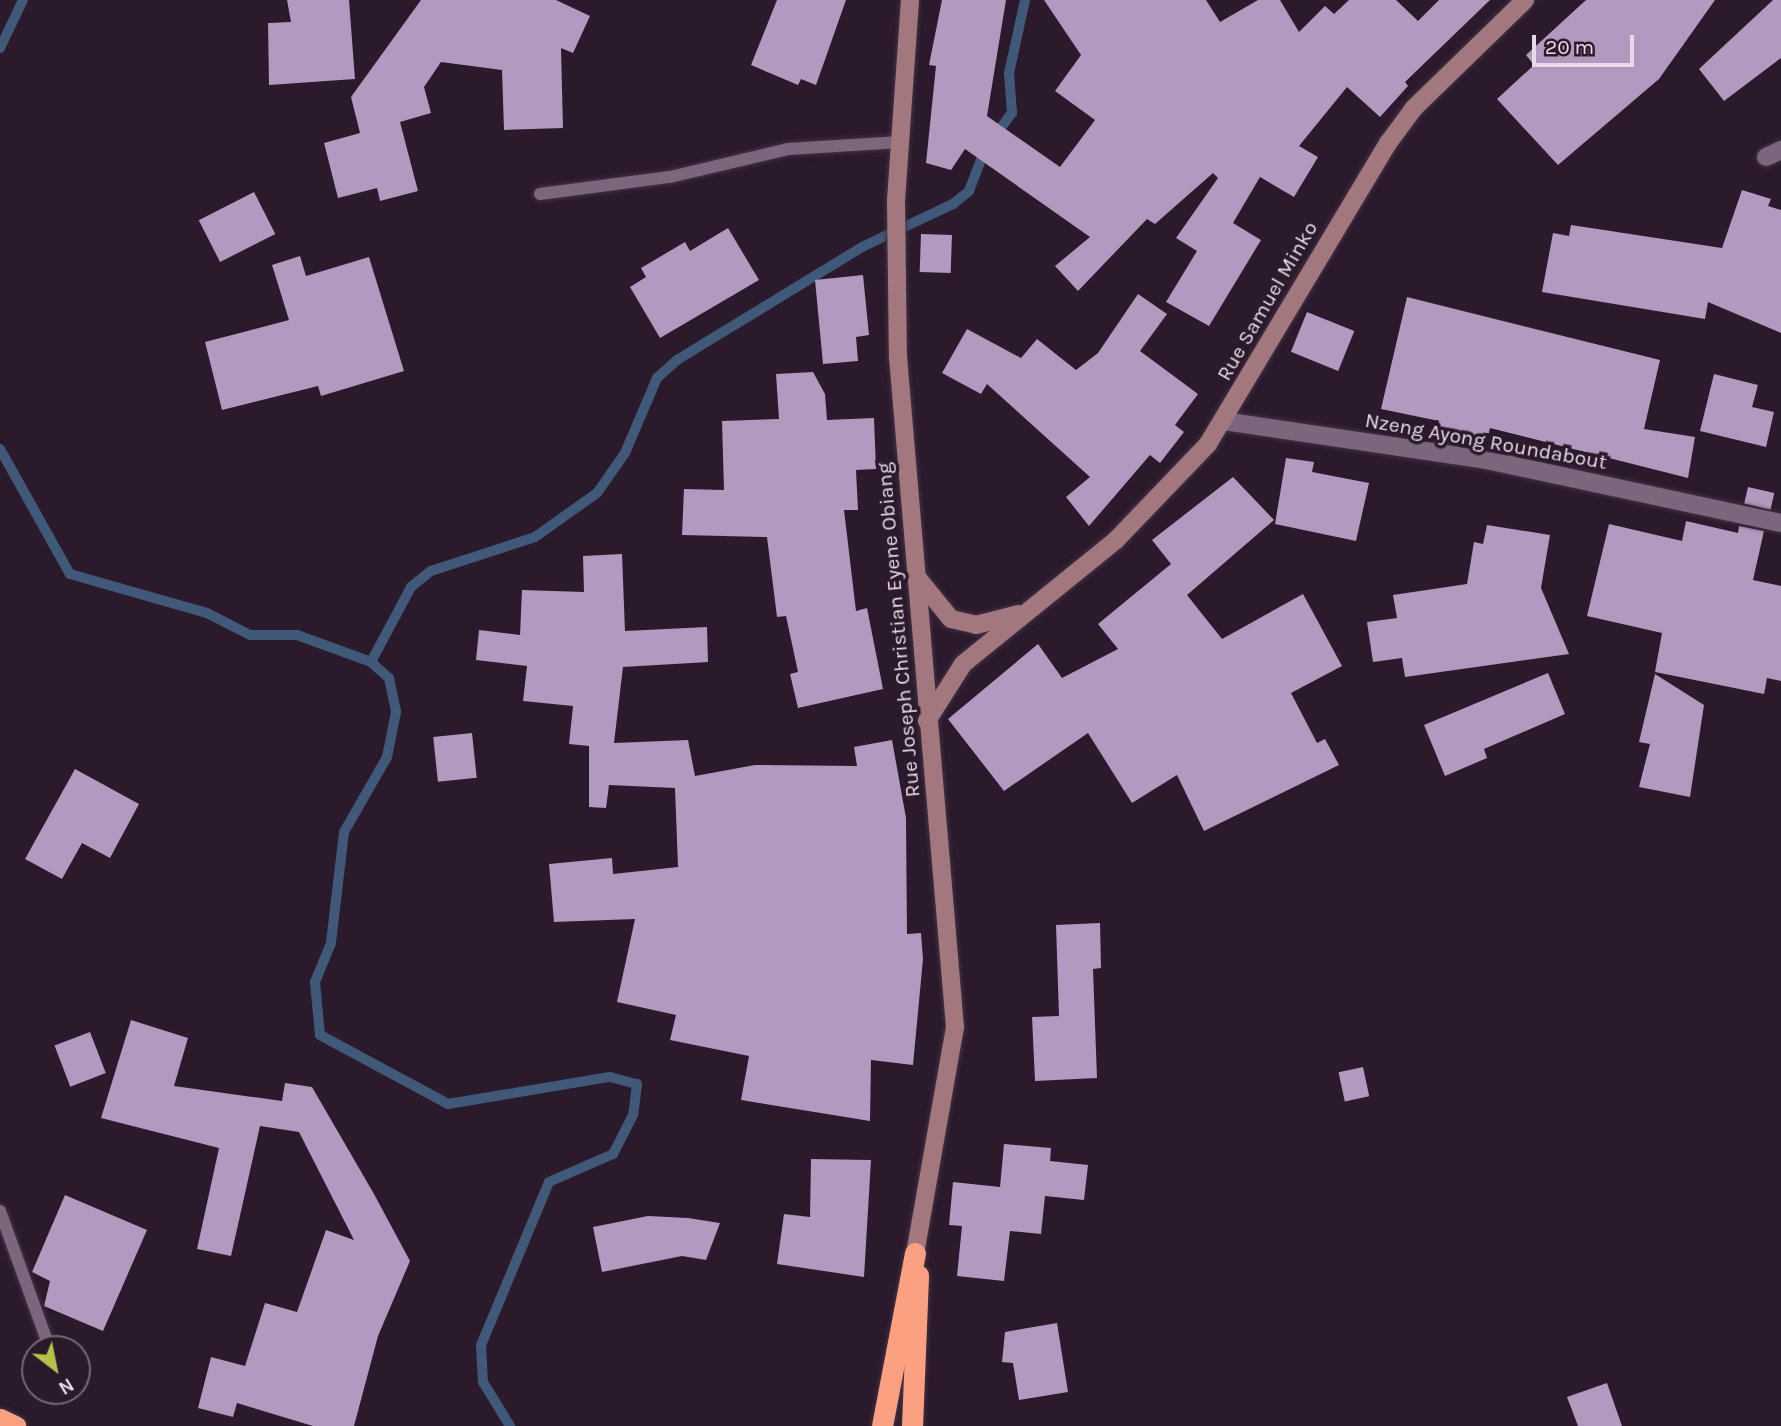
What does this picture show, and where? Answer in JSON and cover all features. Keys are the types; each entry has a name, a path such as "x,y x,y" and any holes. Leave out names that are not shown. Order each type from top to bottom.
{"highway":[{"path":"915,1253 917,1369 923,1426"},
{"path":"882,1426 915,1253"},
{"path":"912,1426 917,1369"},
{"path":"871,1426 891,1382"},
{"path":"0,1419 15,1426"}],"street":[{"name":"Rue Joseph Christian Eyene Obiang","path":"910,0 896,251 912,570 925,724 952,943 955,1027 915,1253"},
{"name":"Rue Samuel Minko","path":"925,724 963,664 1148,510 1223,421 1389,142 1414,108 1525,0"},
{"name":"Nzeng Ayong Roundabout","path":"1223,421 1487,460 1781,523"},
{"path":"912,570 951,619 976,625 1032,609"}],"lane":[{"path":"540,194 670,177 788,149 901,142"},
{"path":"0,1211 45,1335"}],"building":[{"path":"287,0 349,0 355,79 269,85 268,23 291,22"},
{"path":"421,0 556,0 590,16 573,53 561,48 563,128 504,130 502,70 441,62 424,87 431,113 400,122 418,191 380,201 377,188 338,198 324,143 360,133 351,97"},
{"path":"777,0 846,0 816,85 801,79 798,85 751,65"},
{"path":"942,0 1006,0 987,116 1060,167 1095,120 1055,91 1081,55 1044,0 1206,0 1220,22 1258,0 1280,0 1299,32 1325,6 1334,14 1349,0 1396,0 1418,21 1439,0 1490,0 1405,82 1408,86 1380,117 1347,87 1299,146 1318,157 1294,197 1260,177 1233,223 1261,240 1209,326 1166,302 1197,251 1176,238 1218,178 1213,173 1155,224 1147,219 1078,291 1055,266 1090,237 965,149 951,170 926,163 936,66 929,65"},
{"path":"1586,0 1715,0 1659,79 1558,165 1497,99 1534,65 1526,55"},
{"path":"1773,0 1781,0 1781,58 1724,101 1699,69"},
{"path":"1742,190 1771,199 1768,206 1781,210 1781,333 1708,302 1705,319 1542,292 1553,233 1569,236 1571,225 1722,248"},
{"path":"254,192 275,234 220,262 199,220"},
{"path":"728,228 759,280 660,338 630,287 646,277 641,268 685,242 690,251"},
{"path":"921,234 952,235 951,273 920,272"},
{"path":"300,256 306,276 369,257 404,371 321,396 318,386 222,410 205,342 289,320 272,265"},
{"path":"863,275 869,335 856,337 858,361 823,364 815,280"},
{"path":"1138,294 1167,314 1140,351 1198,394 1175,425 1184,432 1160,463 1150,455 1089,526 1066,497 1090,477 987,384 981,394 942,373 967,329 1021,358 1037,339 1076,370 1098,353"},
{"path":"1407,297 1660,360 1644,429 1695,437 1688,478 1490,428 1487,441 1462,435 1460,445 1435,441 1439,421 1381,409"},
{"path":"1307,312 1354,331 1338,371 1291,352"},
{"path":"813,372 825,394 827,420 874,418 876,469 856,470 858,510 844,510 856,611 867,608 883,689 798,708 790,674 798,672 786,616 777,617 767,537 682,535 684,489 724,490 722,421 779,419 776,374"},
{"path":"1714,374 1758,385 1752,407 1774,412 1766,447 1700,431"},
{"path":"1286,458 1314,462 1312,472 1369,483 1356,541 1275,524"},
{"path":"1233,477 1274,520 1187,595 1222,639 1303,594 1342,666 1291,693 1317,743 1325,739 1339,765 1204,831 1177,775 1132,803 1088,733 1004,791 948,719 1038,644 1062,678 1118,649 1098,624 1171,564 1152,540"},
{"path":"1748,487 1774,493 1770,510 1744,504"},
{"path":"1686,521 1738,533 1739,526 1764,531 1753,580 1781,586 1781,681 1767,678 1764,694 1655,672 1662,633 1587,616 1609,524 1682,541"},
{"path":"1487,525 1550,535 1541,588 1569,654 1405,677 1402,658 1373,662 1367,622 1397,618 1393,595 1467,584 1474,542 1483,544"},
{"path":"622,554 625,631 707,627 708,662 623,667 614,743 688,740 695,776 755,765 857,766 854,747 892,740 906,818 907,934 921,933 923,959 913,1065 871,1060 870,1121 741,1100 749,1056 670,1040 676,1015 617,1002 635,919 554,922 549,864 612,858 613,874 678,867 675,788 609,785 606,808 589,807 589,746 569,744 573,706 523,701 527,666 476,660 479,630 520,635 522,590 584,592 583,556"},
{"path":"1548,673 1565,714 1484,749 1487,758 1445,776 1424,725"},
{"path":"1655,674 1704,705 1690,797 1639,787 1650,744 1639,742"},
{"path":"472,733 477,778 438,782 433,737"},
{"path":"75,769 139,804 110,858 82,843 62,879 25,859"},
{"path":"1100,923 1101,968 1093,969 1097,1078 1035,1081 1032,1017 1059,1016 1056,925"},
{"path":"131,1020 188,1038 174,1086 282,1101 285,1083 312,1087 374,1194 410,1261 378,1336 354,1426 313,1426 237,1403 233,1417 198,1408 211,1357 245,1366 265,1303 297,1312 326,1230 354,1240 299,1132 260,1126 231,1256 197,1249 219,1148 101,1118"},
{"path":"90,1032 106,1073 70,1087 55,1046"},
{"path":"1363,1067 1369,1096 1345,1102 1339,1072"},
{"path":"1004,1144 1051,1148 1050,1161 1088,1165 1084,1200 1045,1196 1041,1234 1010,1231 1004,1281 957,1276 962,1226 949,1225 953,1182 1000,1187"},
{"path":"811,1159 871,1160 864,1277 777,1264 784,1214 810,1217"},
{"path":"65,1195 147,1230 103,1331 44,1306 50,1281 32,1272"},
{"path":"648,1216 720,1223 706,1260 682,1256 602,1272 593,1227"},
{"path":"1057,1323 1068,1392 1019,1400 1013,1363 1002,1362 1005,1332"},
{"path":"1607,1383 1622,1426 1578,1426 1567,1397"}],"waterway":[{"path":"0,48 23,0"},
{"path":"995,136 1012,113 1009,73 1025,0"},
{"path":"371,662 411,587 431,571 535,537 597,493 625,453 657,378 677,360 864,246 953,204 969,191 985,149"},
{"path":"0,449 70,574 207,613 250,635 297,635 371,662 389,678 396,712 387,757 344,832 331,943 315,982 320,1035 448,1104 610,1077 637,1084 633,1115 613,1154 549,1182 481,1345 483,1382 510,1426"}]}
